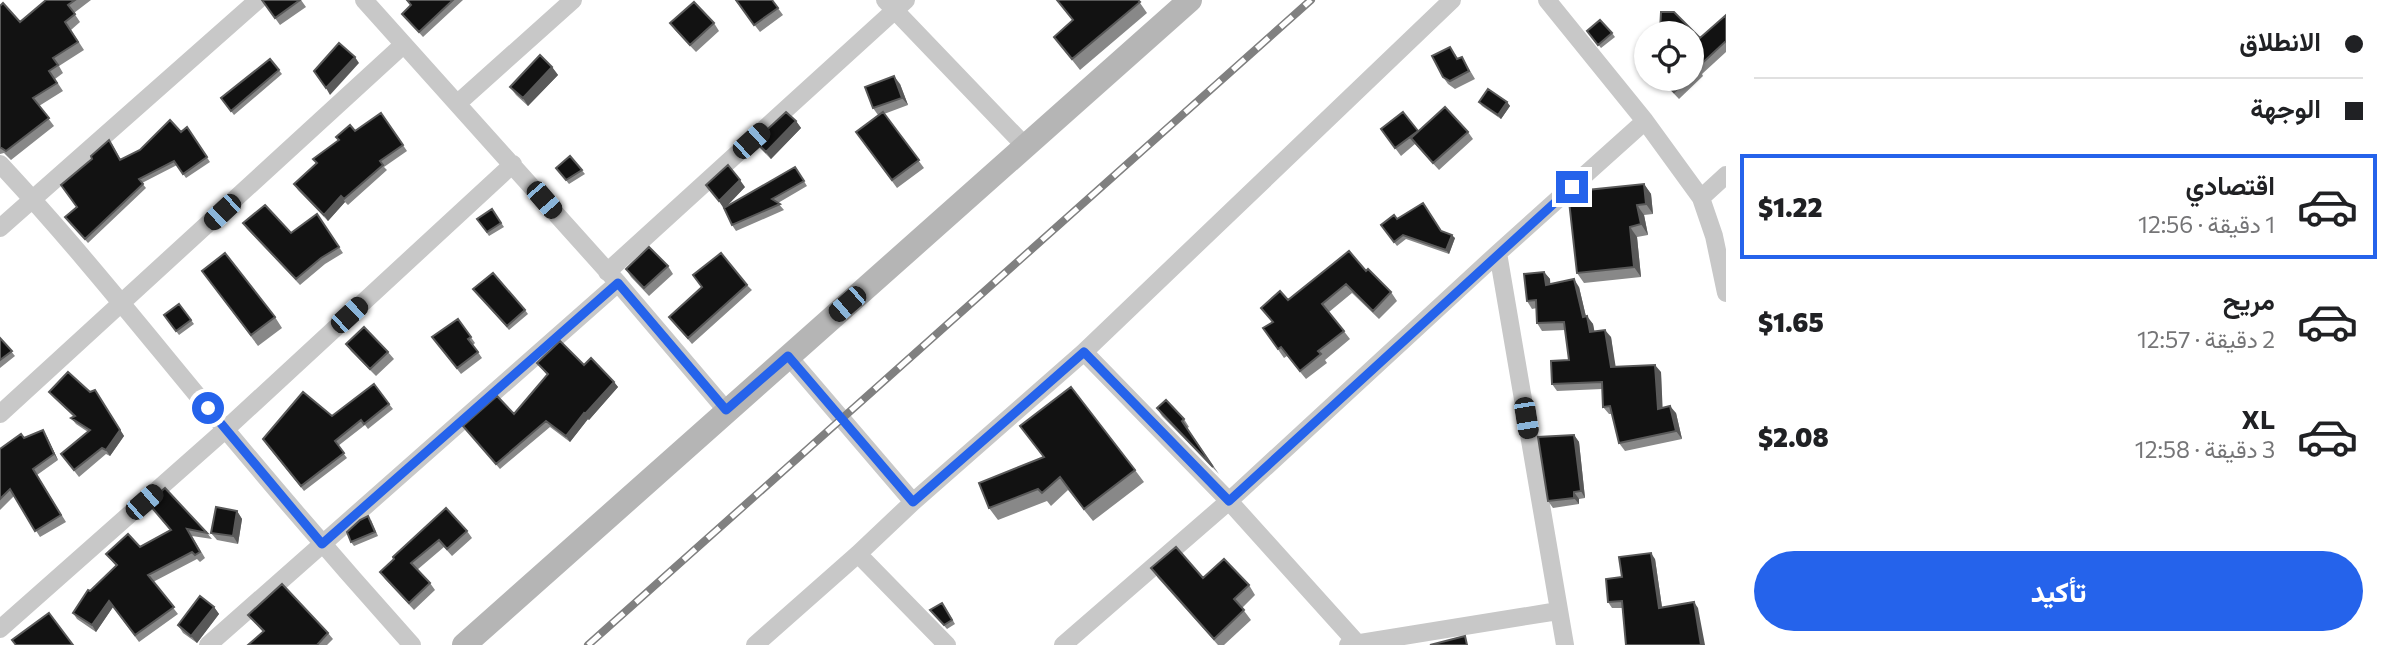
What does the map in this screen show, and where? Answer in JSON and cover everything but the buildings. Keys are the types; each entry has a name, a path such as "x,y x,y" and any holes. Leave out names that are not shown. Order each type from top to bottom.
{"main road":[{"path":"464,645 1190,0"}],"street":[{"path":"0,228 258,0"},
{"path":"364,0 513,164 726,410"},
{"path":"458,103 573,0"},
{"path":"755,645 1084,352 1452,0"},
{"path":"1547,0 1684,172 1701,198 1722,260 1726,293"},
{"path":"208,645 322,544 612,277 895,4 1026,147"},
{"path":"0,414 403,45"},
{"path":"1063,645 1229,501 1644,121"},
{"path":"0,164 122,304 322,544 412,645"},
{"path":"0,629 226,429 513,164"},
{"path":"1701,198 1726,175"},
{"path":"1498,253 1565,645"},
{"path":"1084,352 1229,501 1352,644 1558,611"},
{"path":"788,356 913,502"},
{"path":"858,554 947,645"}],"railway":[{"path":"588,645 1311,0"}],"route":[{"path":"208,408 322,544 618,283 726,410 788,356 913,502 1084,352 1229,501 1572,187"}]}
